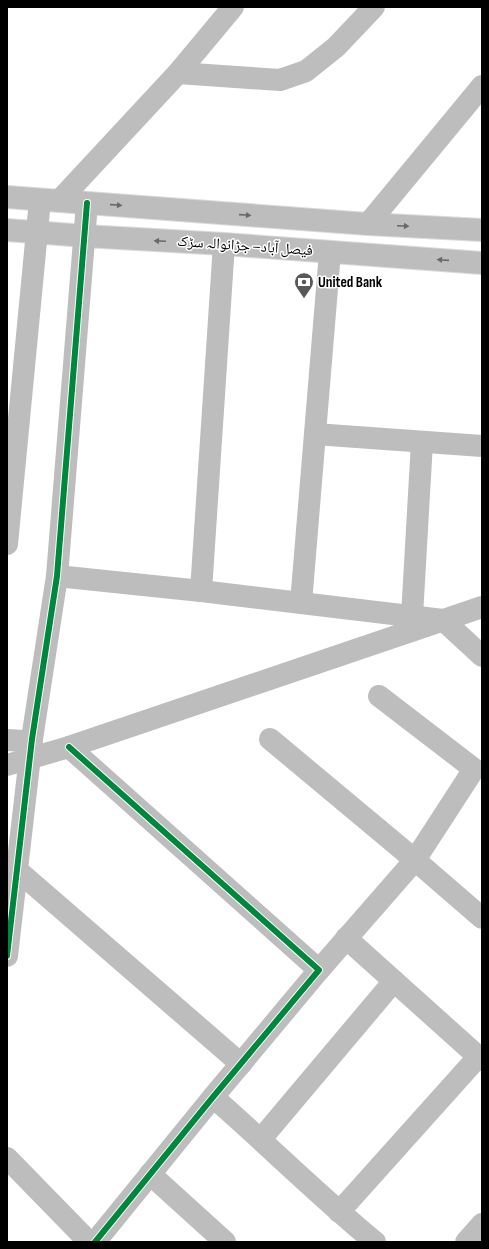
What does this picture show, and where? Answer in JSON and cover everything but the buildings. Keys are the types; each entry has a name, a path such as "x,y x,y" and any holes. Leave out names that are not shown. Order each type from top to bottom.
{"street":[{"path":"7,544 13,410 38,232 50,200 178,73 233,7"},
{"path":"178,73 280,80 306,71 336,47 374,7"},
{"path":"368,224 482,86"},
{"name":"فیصل آباد– جڑانوالہ سڑک","path":"7,197 368,224 482,230"},
{"path":"7,956 17,870 23,745 57,576 87,203"},
{"name":"فیصل آباد– جڑانوالہ سڑک","path":"7,230 482,263"},
{"path":"201,591 224,244"},
{"path":"301,603 330,252"},
{"path":"315,434 482,446"},
{"path":"412,616 422,442"},
{"path":"57,576 201,591 443,620 482,656"},
{"path":"23,745 69,747 482,607"},
{"path":"95,1242 319,970 415,860 479,768 379,696"},
{"path":"270,738 482,918"},
{"path":"7,765 23,745"},
{"path":"69,747 319,970"},
{"path":"17,870 241,1064"},
{"path":"338,1212 480,1059 346,938"},
{"path":"261,1139 394,981"},
{"path":"213,1097 261,1139 338,1212 375,1242"},
{"path":"7,1158 89,1242"},
{"path":"150,1174 225,1242"},
{"path":"466,1242 482,1224"}],"cycle path":[{"path":"7,956 32,739 57,576 87,203"},
{"path":"69,747 319,970 95,1242"}],"place":[{"name":"United Bank","path":"304,299"}]}
